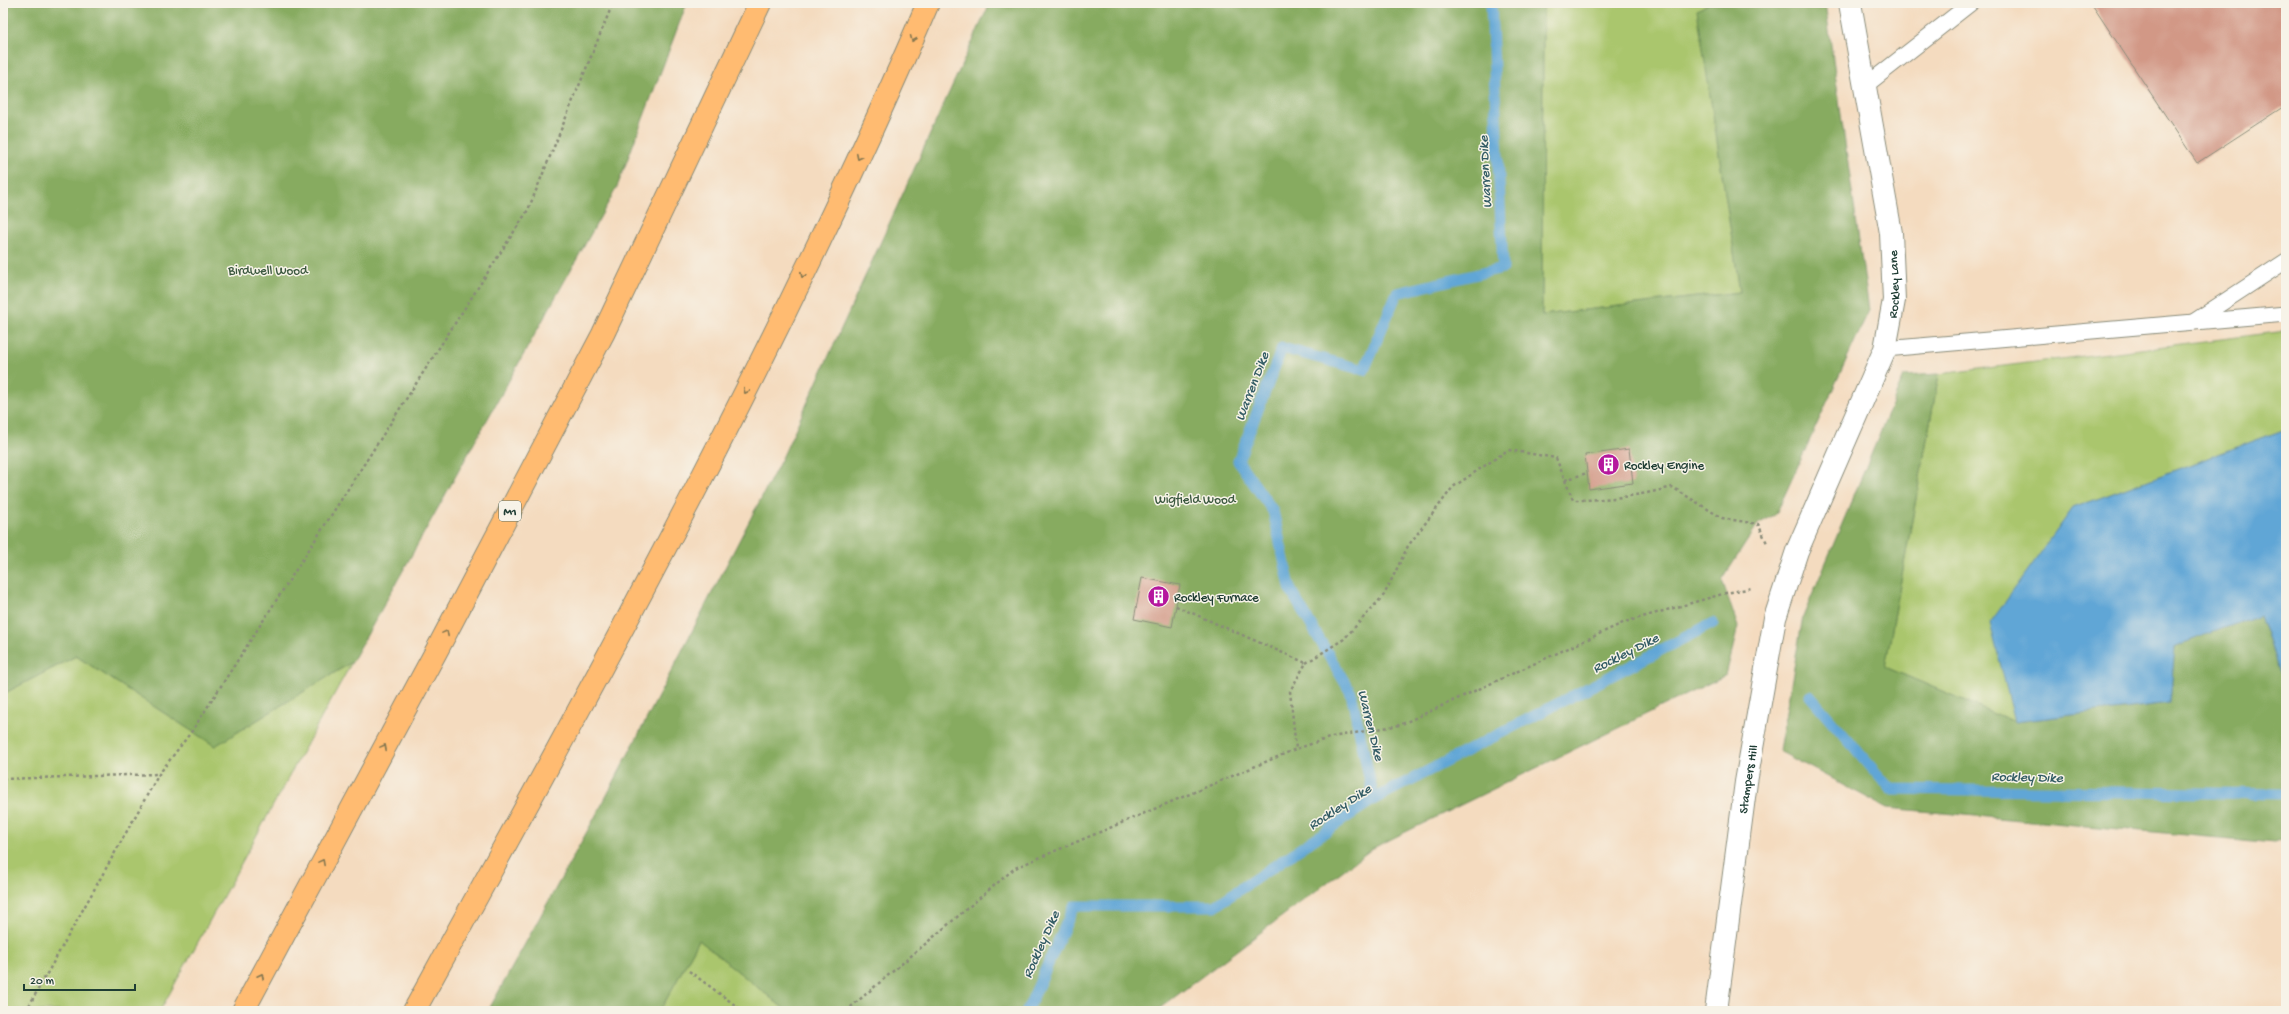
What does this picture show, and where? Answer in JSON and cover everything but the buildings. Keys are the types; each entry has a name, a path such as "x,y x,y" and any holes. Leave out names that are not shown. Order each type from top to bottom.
{"highway":[{"name":"M1","path":"243,1011 439,646 603,334 760,3"},
{"path":"414,1011 687,509 788,307 885,103 928,3"}],"street":[{"name":"Rockley Lane","path":"1797,550 1885,350 1894,300 1891,233 1850,3"},
{"name":"Stampers Hill","path":"1716,1011 1746,782 1775,618 1797,550"}],"lane":[{"path":"1865,86 1971,3"},
{"path":"2191,323 2286,261"},
{"path":"1885,350 2286,314"}],"path":[{"path":"26,1011 159,774 192,731 528,210 613,3"},
{"path":"846,1011 1015,868 1296,749 1332,737 1400,724 1626,622 1726,593 1787,581 1758,524 1722,518 1672,487 1643,495 1608,500 1573,500 1556,458 1508,450 1453,487 1408,546 1384,595 1344,639 1306,663 1290,691 1296,749"},
{"path":"1565,480 1587,473"},
{"path":"1176,606 1306,663"},
{"path":"3,779 159,774"},
{"path":"689,971 743,1011"}],"green space":[{"name":"Birdwell Wood","path":"3,3 687,3 617,187 352,662 215,746 76,656 3,694"},
{"name":"Wigfield Wood","path":"990,3 1543,3 1542,315 1740,292 1697,10 1710,3 1825,3 1869,310 1776,514 1758,524 1722,580 1738,627 1726,675 1373,848 1156,1011 787,1011 699,940 660,1011 488,1011 606,797 783,456"},
{"path":"1543,3 1710,3 1698,10 1740,292 1542,315"},
{"path":"2286,331 2286,429 2073,508 1991,623 2015,722 1885,667 1939,374"},
{"path":"1939,374 1885,667 2015,722 2170,703 2175,646 2260,615 2286,689 2286,839 2275,843 1887,808 1779,751 1803,617 1904,376"},
{"path":"76,656 215,746 352,662 160,1011 3,1011 3,694"},
{"path":"699,940 787,1011 660,1011"}],"water":[{"path":"2286,429 2286,689 2260,615 2175,646 2170,703 2015,722 1990,623 2073,508"}],"waterway":[{"name":"Warren Dike","path":"1374,799 1351,693 1291,591 1273,511 1238,461 1282,348 1364,370 1397,293 1503,268 1491,3"},
{"name":"Rockley Dike","path":"1027,1011 1074,906 1215,906 1374,799 1713,623"},
{"name":"Rockley Dike","path":"1810,696 1890,789 2286,794"}],"place":[{"name":"Rockley Engine","path":"1609,464"},
{"name":"Rockley Furnace","path":"1158,596"}]}
